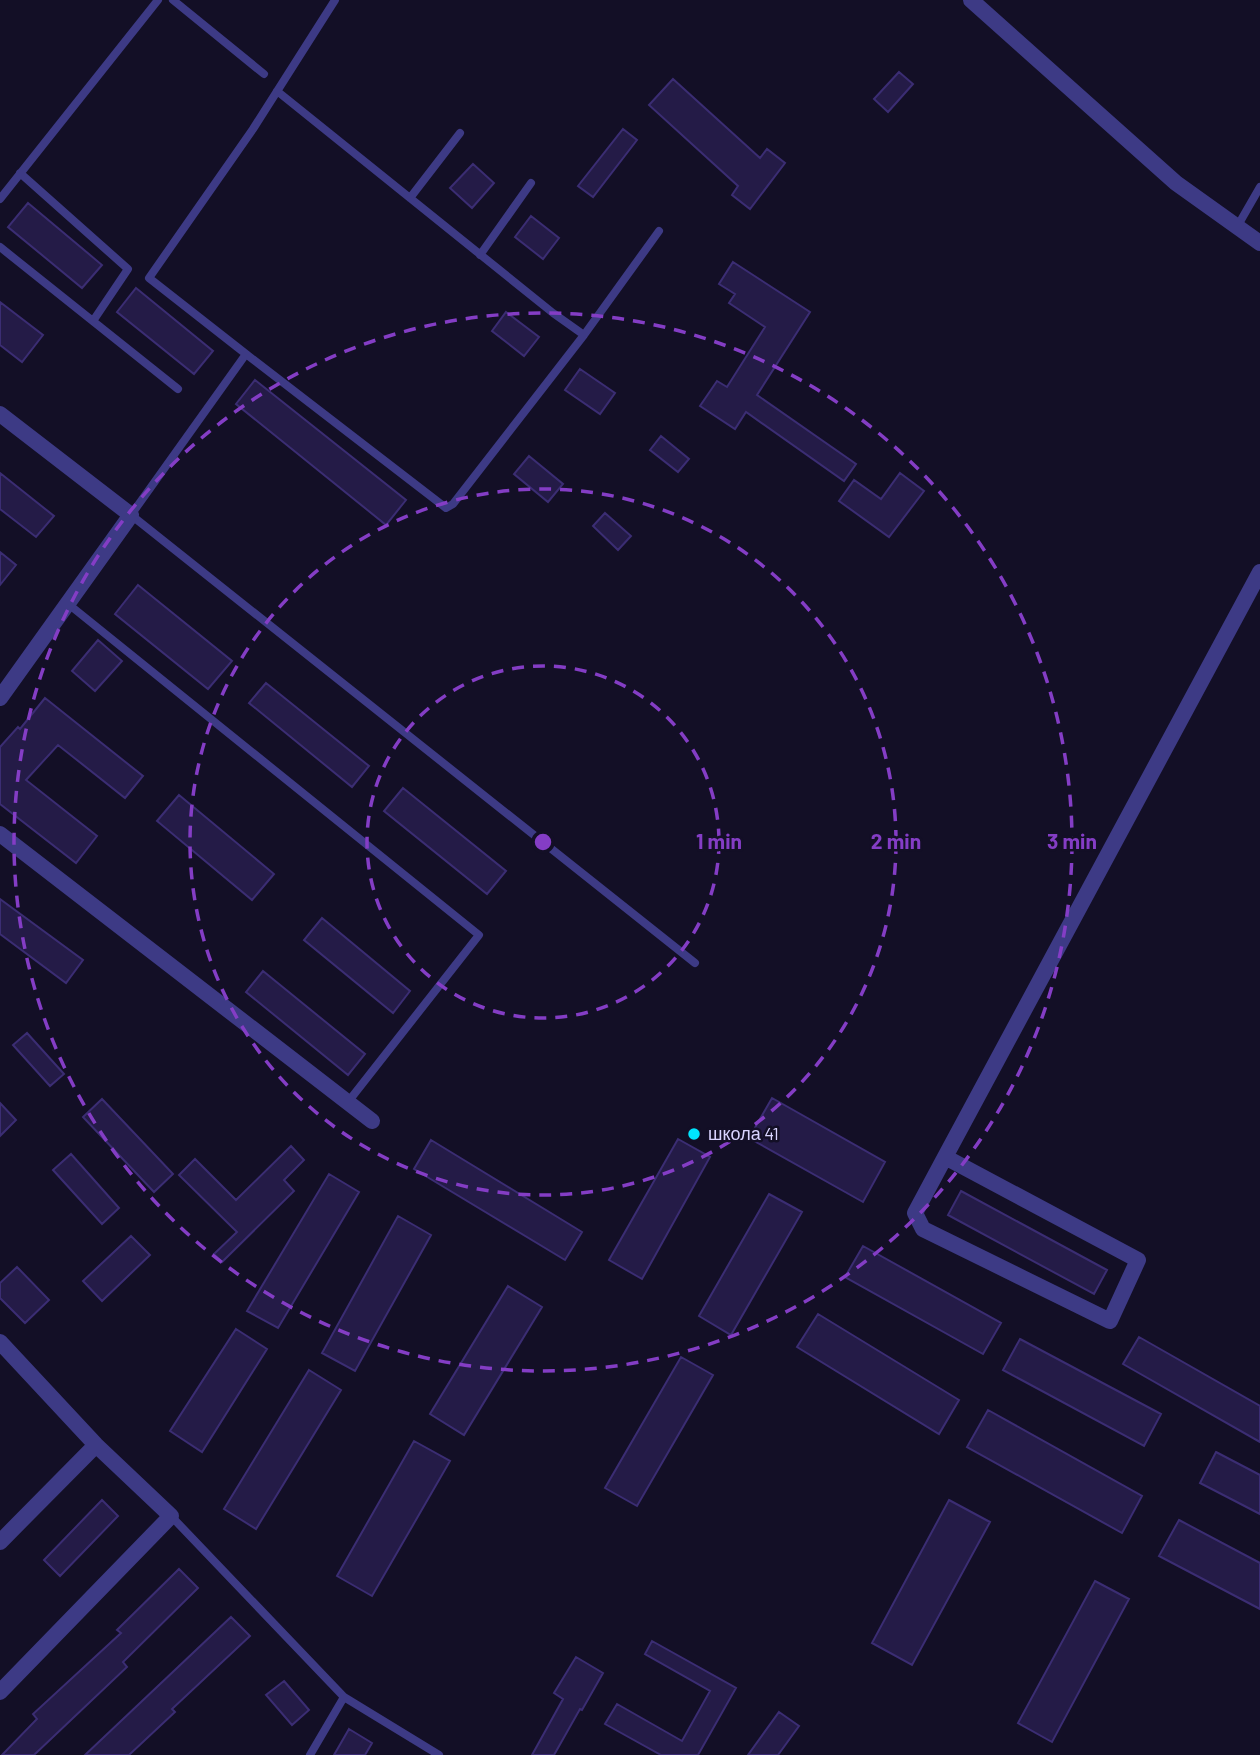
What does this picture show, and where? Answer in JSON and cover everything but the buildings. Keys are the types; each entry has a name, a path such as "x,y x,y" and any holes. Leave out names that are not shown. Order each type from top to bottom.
{"street":[{"path":"971,0 1176,183 1260,243"},
{"path":"0,414 131,515 0,698"},
{"path":"944,1157 1138,1260 1110,1321 923,1229 915,1213 944,1157 1260,572"},
{"path":"0,834 372,1121"},
{"path":"0,1342 96,1445 172,1516 0,1692"},
{"path":"0,1542 96,1445"}],"lane":[{"path":"0,199 158,0"},
{"path":"173,0 264,74"},
{"path":"333,1 253,130 149,278 446,508 453,504 584,335 659,231"},
{"path":"277,90 553,313 584,335"},
{"path":"410,198 460,133"},
{"path":"20,173 128,269 93,321"},
{"path":"481,255 531,183"},
{"path":"1237,228 1260,187"},
{"path":"0,247 178,389"},
{"path":"246,354 131,515 695,963"},
{"path":"67,603 479,935 348,1102"},
{"path":"172,1516 344,1697 439,1755"},
{"path":"310,1755 344,1697"}],"place":[{"name":"школа 41","path":"694,1134"}]}
